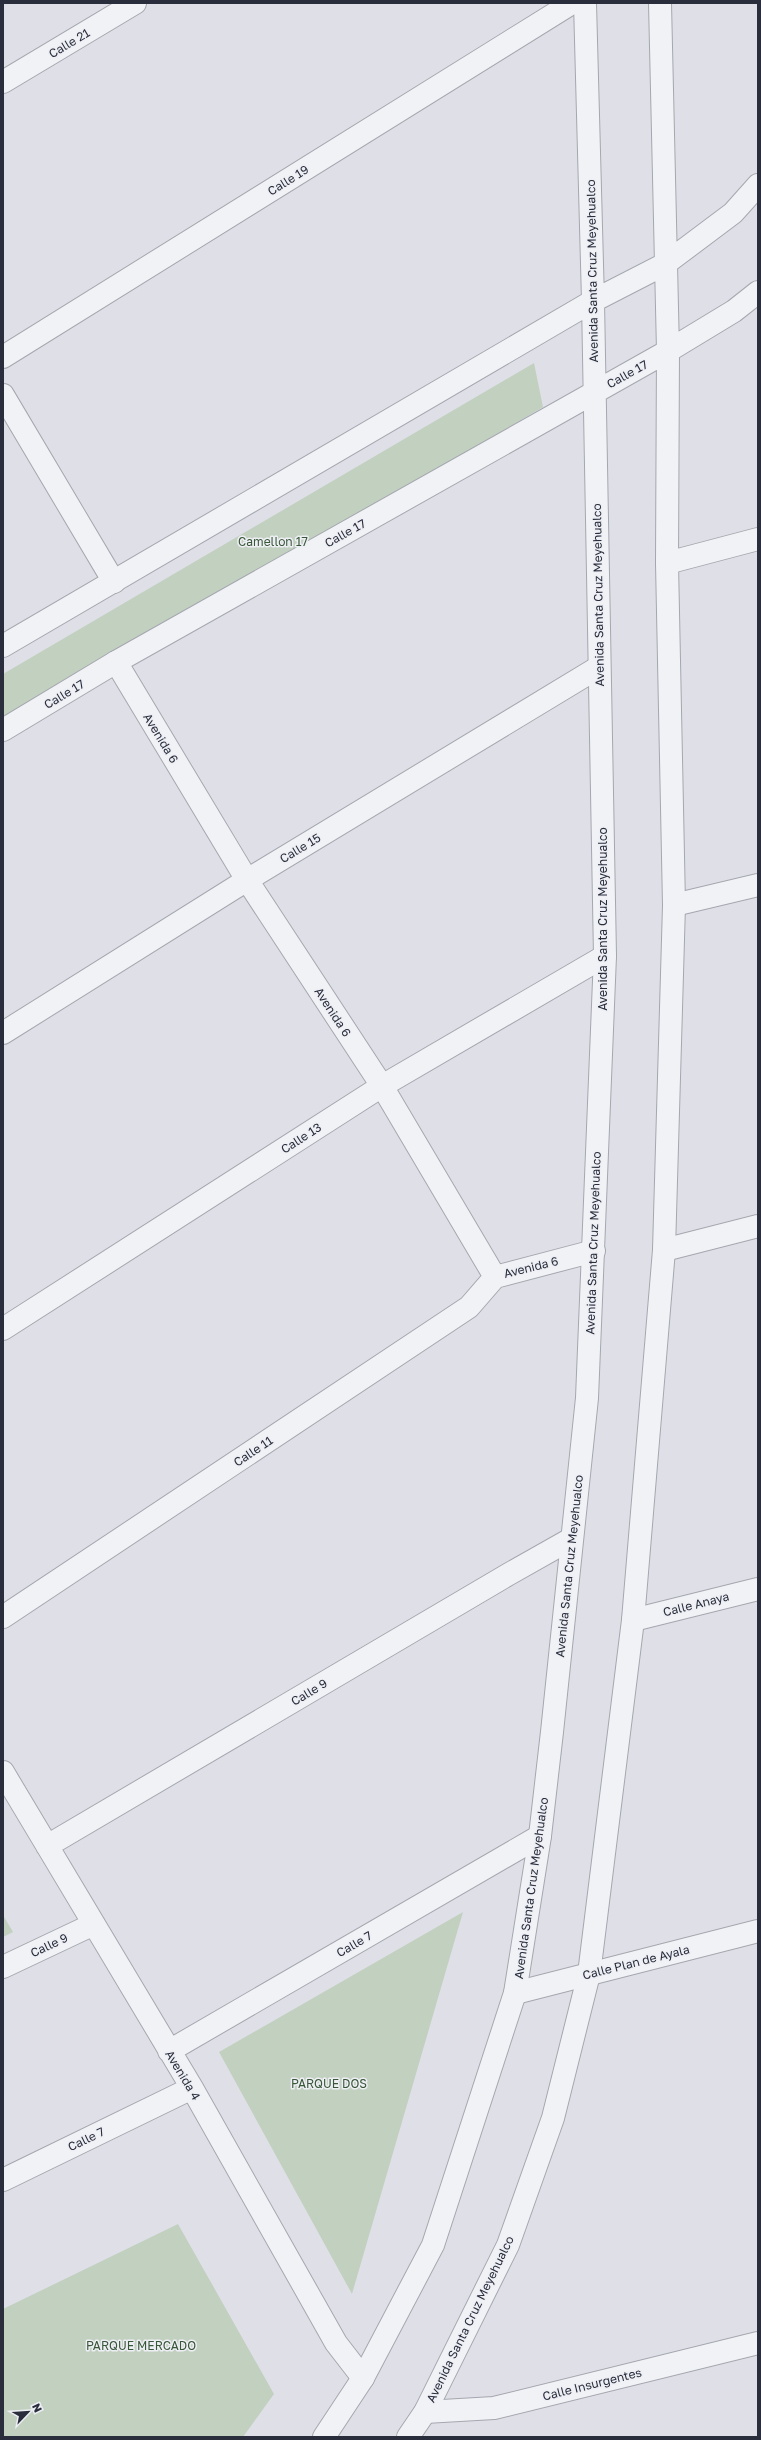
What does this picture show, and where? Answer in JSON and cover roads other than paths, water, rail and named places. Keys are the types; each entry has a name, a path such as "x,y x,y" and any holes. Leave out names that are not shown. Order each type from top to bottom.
{"street":[{"name":"Calle 21","path":"3,82 135,3"},
{"name":"Calle 19","path":"3,357 572,3"},
{"name":"Avenida Santa Cruz Meyehualco","path":"324,2437 362,2378 433,2245 515,1993 540,1836 587,1398 605,956 593,302 585,3"},
{"name":"Avenida Santa Cruz Meyehualco","path":"408,2437 424,2412 508,2245 553,2118 589,1974 633,1620 664,1250 674,905 667,563 668,351 660,3"},
{"path":"3,646 593,302 665,264 733,213 758,185"},
{"name":"Calle 17","path":"3,730 116,662 668,351 734,311 758,292"},
{"path":"3,395 114,582"},
{"path":"667,563 758,539"},
{"name":"Avenida 6","path":"116,662 247,880 382,1086 495,1277 594,1251"},
{"name":"Calle 15","path":"3,1033 247,880 599,667"},
{"path":"674,905 758,886"},
{"name":"Calle 13","path":"3,1329 382,1086 605,956"},
{"path":"664,1250 758,1226"},
{"name":"Calle 11","path":"3,1617 469,1307 495,1277"},
{"name":"Calle 9","path":"47,1846 571,1539"},
{"name":"Calle Anaya","path":"633,1620 758,1589"},
{"name":"Avenida 4","path":"3,1772 168,2051 192,2088 336,2343 362,2378"},
{"name":"Calle 7","path":"168,2051 540,1836"},
{"name":"Calle 9","path":"3,1967 94,1924"},
{"name":"Calle Plan de Ayala","path":"515,1993 758,1931"},
{"name":"Calle 7","path":"3,2180 192,2088"},
{"name":"Calle Insurgentes","path":"424,2412 494,2408 758,2343"}],"park label":[{"name":"Camellon 17","path":"273,541"},
{"name":"PARQUE DOS","path":"329,2083"},
{"name":"PARQUE MERCADO","path":"141,2345"}]}
